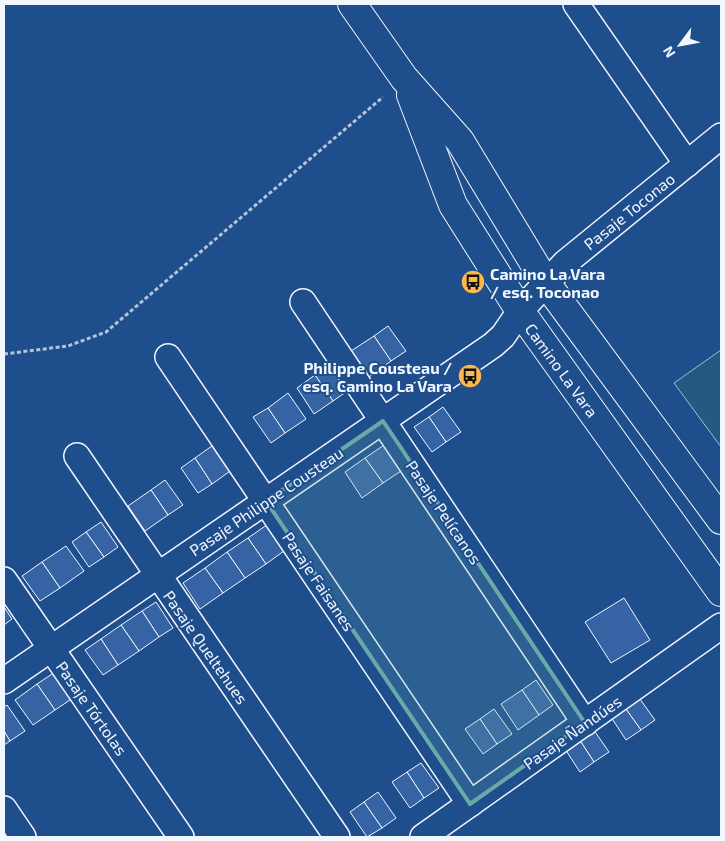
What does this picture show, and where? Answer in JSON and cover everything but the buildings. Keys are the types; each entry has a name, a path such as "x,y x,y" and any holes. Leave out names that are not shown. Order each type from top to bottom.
{"street":[{"name":"Camino La Vara","path":"352,4 404,78 460,141 546,283 721,520"},
{"path":"576,4 687,164"},
{"name":"Camino La Vara","path":"404,78 453,205 520,311 721,592"},
{"name":"Pasaje Toconao","path":"520,311 565,263 721,136"},
{"name":"Pasaje Pelícanos","path":"303,302 585,723"},
{"name":"Pasaje Philippe Cousteau","path":"4,681 493,345 503,336 520,311"},
{"name":"Pasaje Faisanes","path":"168,357 470,804"},
{"name":"Pasaje Queltehues","path":"77,456 157,576 337,837"},
{"name":"Pasaje Tórtolas","path":"4,580 181,837"},
{"name":"Pasaje Ñandúes","path":"423,837 721,626"},
{"path":"4,809 23,837"}],"path":[{"path":"4,354 68,346 106,332 404,78"}],"highlighted area":[{"path":"383,421 585,723 470,804 266,501"}],"shaded area":[{"path":"721,350 721,447 674,383"}],"place":[{"name":"Camino La Vara / esq. Toconao","path":"473,282"},
{"name":"Philippe Cousteau / esq. Camino La Vara","path":"470,376"}]}
